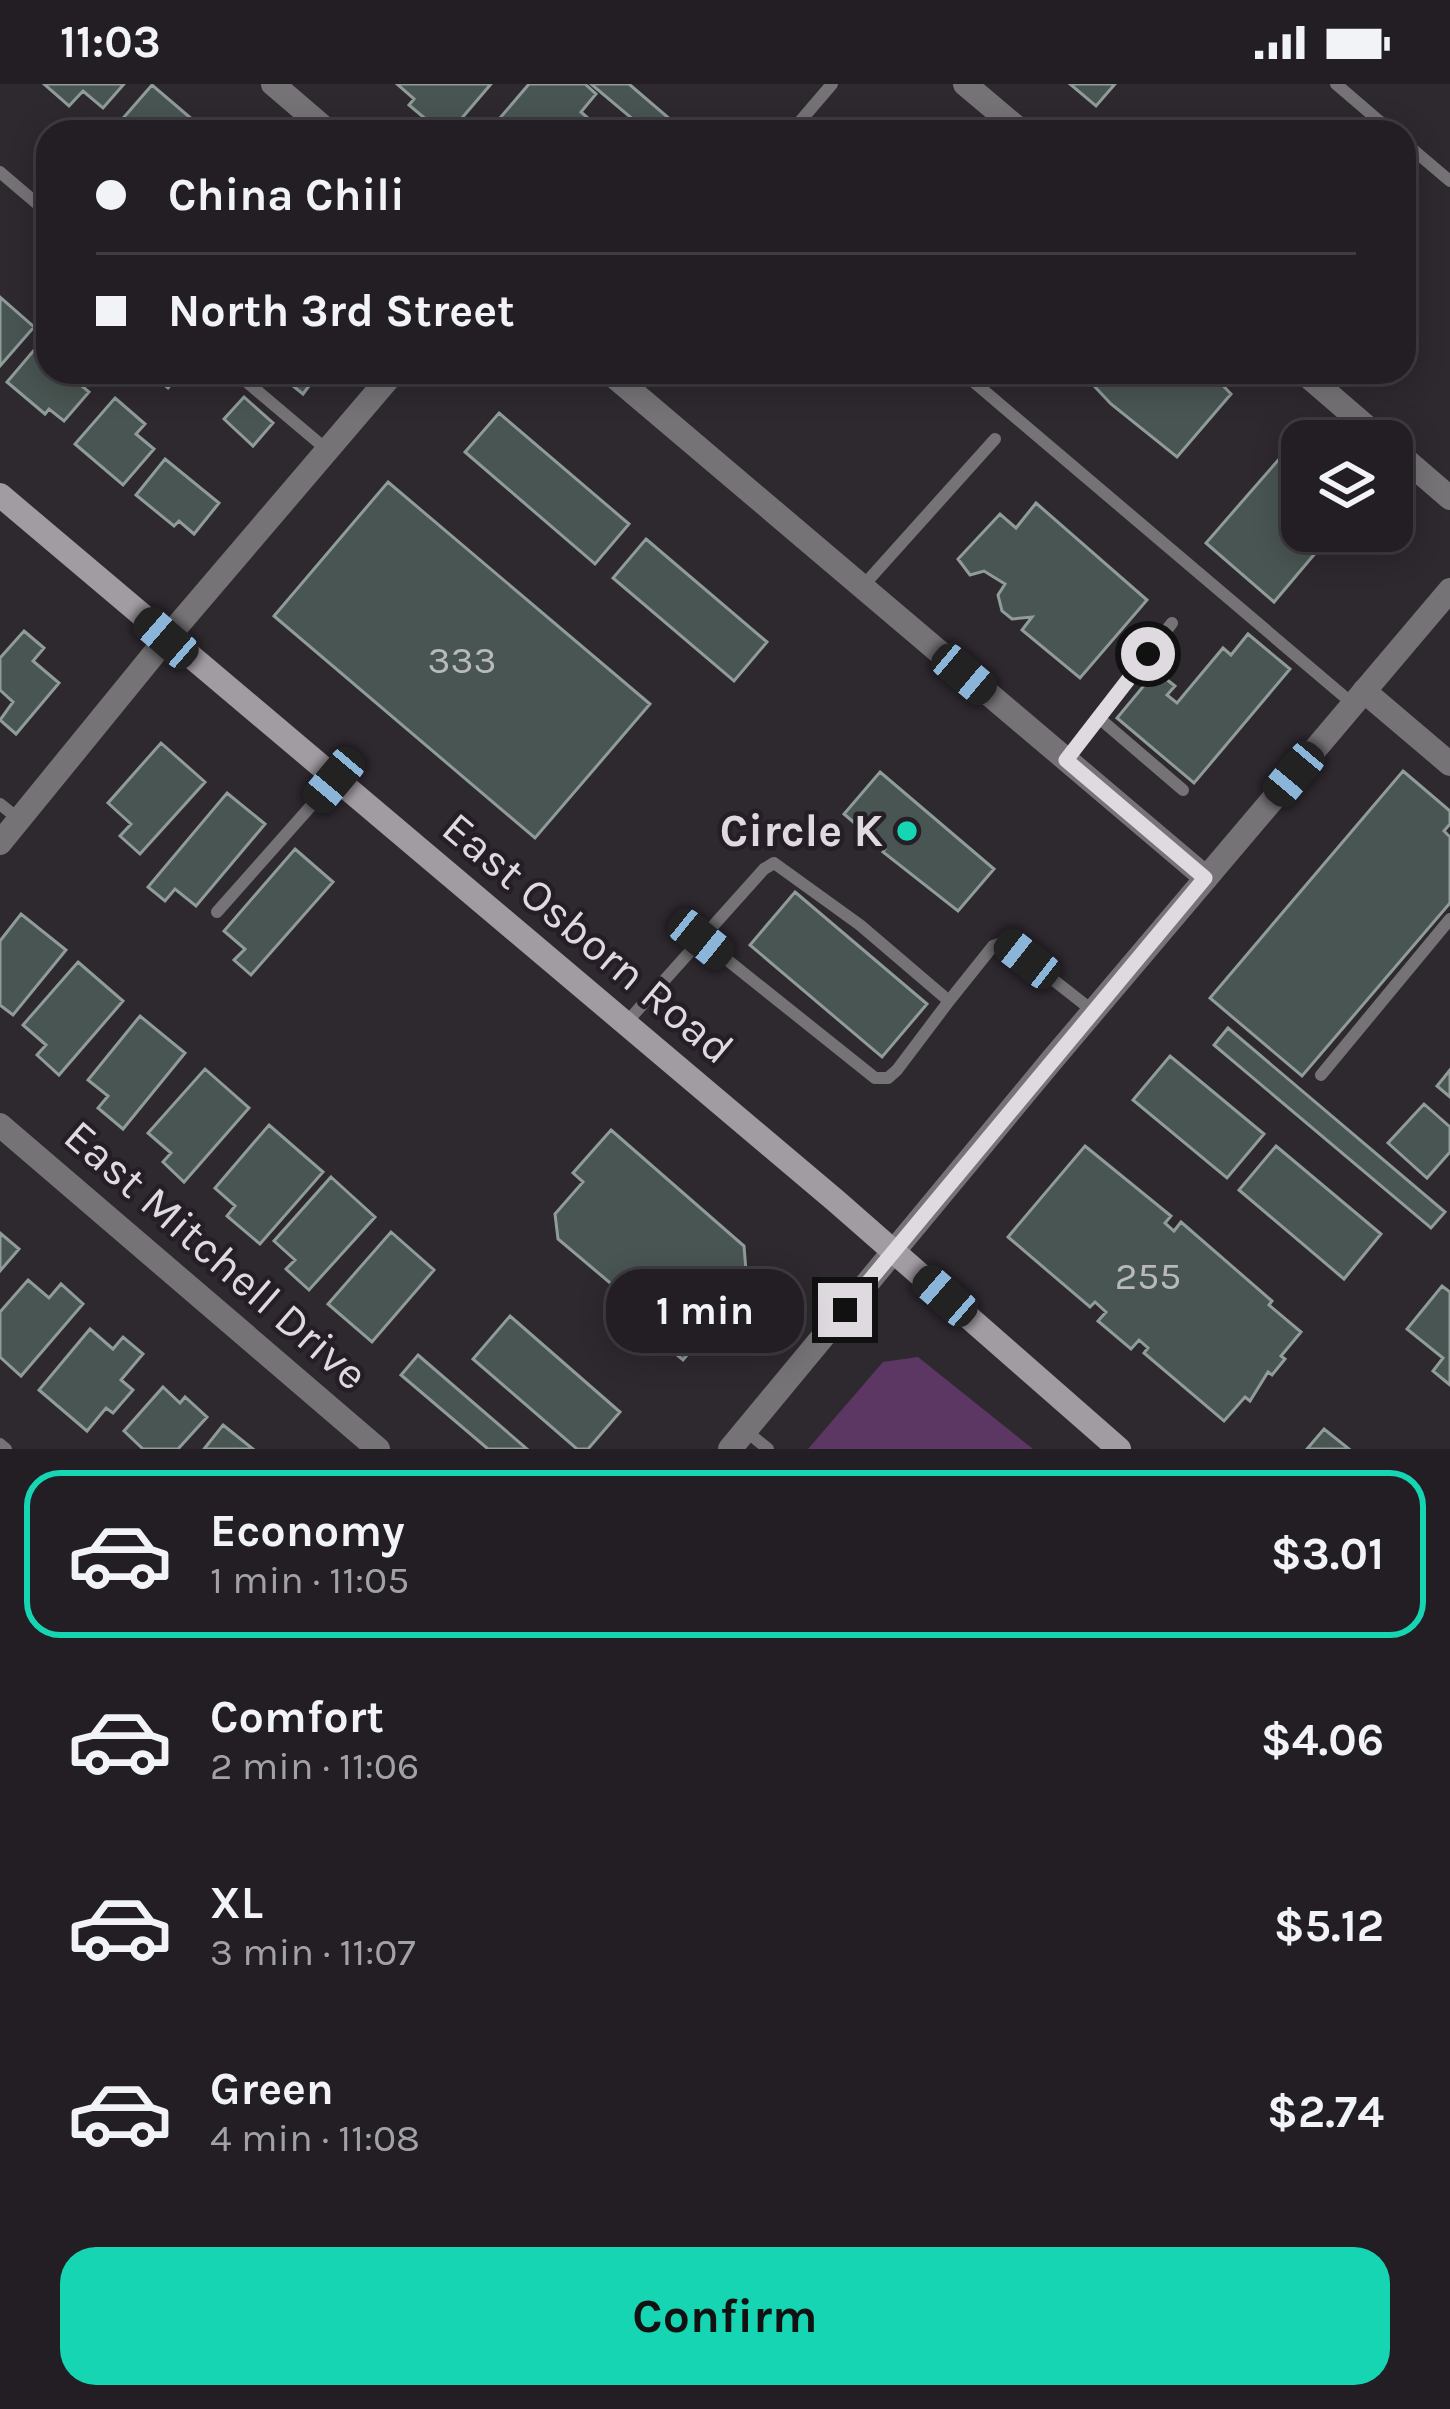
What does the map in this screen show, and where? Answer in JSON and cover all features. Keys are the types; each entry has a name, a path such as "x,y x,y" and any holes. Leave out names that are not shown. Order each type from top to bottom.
{"main road":[{"name":"East Osborn Road","path":"0,495 894,1252 1119,1449"}],"street":[{"path":"273,84 314,120"},
{"path":"965,84 1008,120"},
{"path":"0,844 10,812 383,384"},
{"path":"623,384 1205,878"},
{"path":"1317,384 1359,420"},
{"path":"1413,466 1450,498"},
{"path":"738,1439 1450,590"},
{"path":"1359,698 1450,764"},
{"name":"East Mitchell Drive","path":"0,1125 378,1449"}],"lane":[{"path":"800,120 832,84"},
{"path":"1336,84 1378,120"},
{"path":"1416,152 1450,181"},
{"path":"0,172 36,203"},
{"path":"249,384 326,449"},
{"path":"977,384 1359,698"},
{"path":"863,587 995,439"},
{"path":"1066,760 1172,622"},
{"path":"1099,718 1183,790"},
{"path":"217,912 334,780"},
{"path":"625,1024 764,869 775,863 860,925 950,1001"},
{"path":"1321,1075 1450,919"},
{"path":"701,939 875,1078 888,1078 897,1070 998,942 1006,942 1093,1011"},
{"path":"738,1439 768,1449"}],"shaded area":[{"path":"918,1357 1033,1449 808,1449 883,1362"}],"building":[{"path":"44,84 124,84 103,108 83,91 69,106"},
{"path":"397,84 491,84 460,120 427,120 409,105 414,99"},
{"path":"529,84 585,84 596,94 581,112 590,120 498,120"},
{"path":"591,84 629,84 671,120 634,120"},
{"path":"1070,84 1115,84 1096,106"},
{"path":"152,85 193,120 121,120"},
{"path":"0,297 34,327 0,366"},
{"path":"36,348 36,384 80,384 89,392 64,421 49,409 45,414 7,382"},
{"path":"291,384 310,384 303,394"},
{"path":"1092,384 1221,384 1231,394 1177,457"},
{"path":"244,397 273,423 253,446 224,419"},
{"path":"115,398 145,424 136,434 154,449 123,485 75,444"},
{"path":"499,413 629,524 595,564 465,452"},
{"path":"1281,457 1281,552 1316,552 1274,602 1206,543"},
{"path":"165,459 219,503 194,534 179,521 174,526 136,495"},
{"path":"388,482 650,704 535,838 274,616"},
{"path":"1036,503 1147,600 1080,678 1022,630 1032,617 1012,619 1002,611 998,595 1005,584 984,571 970,575 958,559 1000,514 1016,528"},
{"path":"646,539 767,642 734,681 613,578"},
{"path":"24,631 44,648 33,661 59,683 16,734 0,720 13,702 0,690 0,658"},
{"path":"1248,634 1290,669 1194,783 1117,718 1156,671 1175,686 1167,695 1177,703 1223,648 1231,655"},
{"path":"161,743 205,782 140,854 120,836 131,824 108,803"},
{"path":"1403,771 1450,811 1450,824 1444,831 1450,837 1450,903 1302,1076 1210,998"},
{"name":"Circle K","path":"880,772 994,869 958,911 883,852 844,814"},
{"path":"227,793 265,824 196,906 175,889 165,901 148,887"},
{"path":"295,849 333,882 251,975 234,960 245,949 224,931"},
{"path":"795,892 927,1004 882,1057 750,945"},
{"path":"21,914 66,950 13,1015 0,1005 0,941"},
{"path":"78,962 123,1001 59,1075 37,1055 46,1045 23,1025"},
{"path":"140,1016 185,1053 123,1129 98,1108 108,1096 88,1080"},
{"path":"1228,1028 1445,1212 1431,1228 1214,1045"},
{"path":"1170,1056 1264,1134 1227,1178 1133,1100"},
{"path":"205,1069 249,1108 184,1182 163,1162 171,1153 148,1133"},
{"path":"1450,1070 1450,1097 1437,1086"},
{"path":"1424,1104 1450,1127 1450,1152 1427,1178 1388,1143"},
{"path":"269,1125 323,1172 260,1244 227,1216 235,1206 215,1188"},
{"path":"611,1130 744,1246 747,1283 683,1360 607,1297 615,1287 558,1239 555,1214 583,1182 573,1173"},
{"path":"1085,1146 1171,1216 1165,1223 1174,1231 1181,1222 1301,1332 1250,1401 1245,1397 1224,1421 1144,1353 1148,1348 1139,1340 1131,1349 1098,1321 1106,1312 1095,1302 1090,1307 1008,1237"},
{"path":"1276,1146 1381,1234 1344,1279 1239,1190"},
{"path":"331,1177 375,1217 309,1290 286,1269 295,1260 274,1241"},
{"path":"391,1232 434,1270 372,1342 328,1304"},
{"path":"0,1233 19,1249 0,1271"},
{"path":"28,1280 49,1298 61,1284 83,1304 21,1376 0,1357 0,1312"},
{"path":"1442,1286 1450,1292 1450,1385 1433,1371 1443,1358 1407,1329"},
{"path":"510,1316 620,1412 588,1449 577,1449 473,1359"},
{"path":"90,1329 113,1349 123,1337 143,1354 121,1380 133,1390 113,1413 106,1408 87,1431 39,1390"},
{"path":"418,1355 527,1449 488,1449 401,1375"},
{"path":"163,1387 180,1403 185,1397 207,1417 178,1449 143,1449 124,1431"},
{"path":"223,1425 253,1449 204,1449"},
{"path":"1324,1429 1349,1449 1307,1449"}],"place":[{"name":"Circle K","path":"907,831"}],"route":[{"path":"845,1310 1205,878 1066,760 1148,654"}]}
